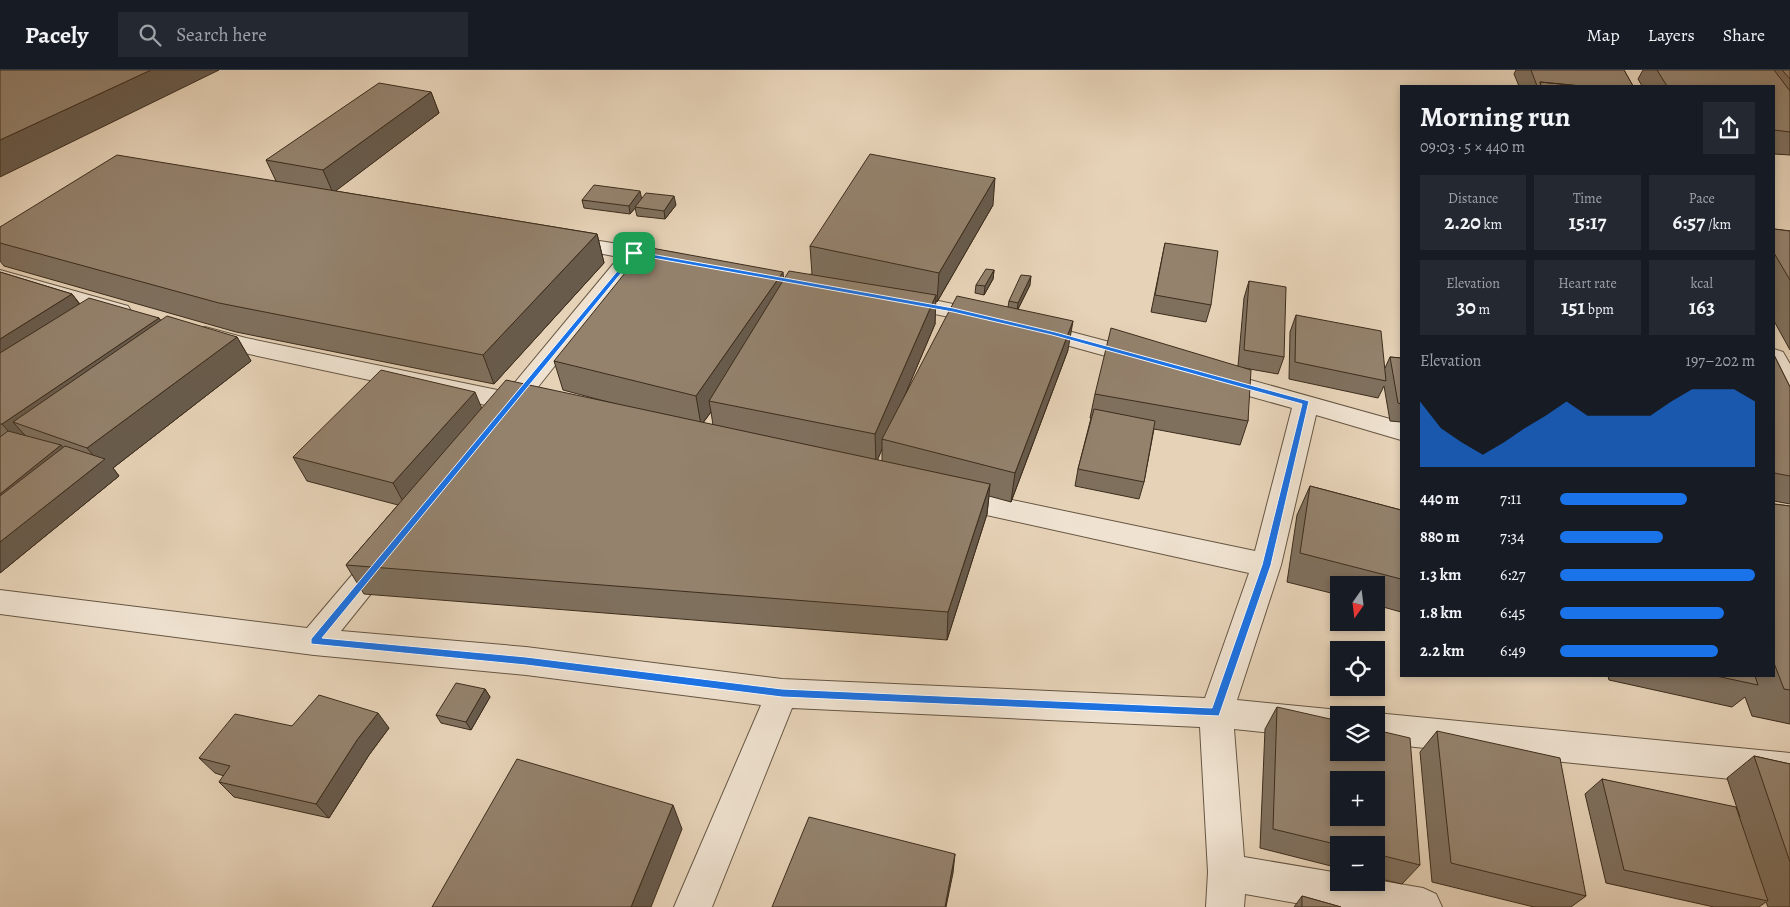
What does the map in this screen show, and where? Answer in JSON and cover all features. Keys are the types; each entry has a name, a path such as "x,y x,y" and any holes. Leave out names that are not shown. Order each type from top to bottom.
{"street":[{"path":"546,238 692,264"},
{"path":"488,432 634,253"},
{"path":"0,277 143,318"},
{"path":"876,296 953,310 1165,364"},
{"path":"180,328 244,345 552,410"},
{"path":"1775,358 1790,386"},
{"path":"1194,372 1400,431"},
{"path":"1306,403 1266,565 1216,713 1226,890 1423,907"},
{"path":"928,492 1266,565"},
{"path":"314,642 401,537"},
{"path":"0,602 314,642 526,661 782,693 1216,713 1330,724"},
{"path":"693,907 782,693"},
{"path":"1385,729 1790,769"}],"building":[{"path":"0,70 151,70 0,140"},
{"path":"1531,70 1624,70 1632,85 1571,85 1540,82 1541,85 1537,85"},
{"path":"1657,70 1774,70 1790,91 1790,132 1775,130 1775,85 1666,85"},
{"path":"1782,70 1790,70 1790,79"},
{"path":"1540,82 1571,85 1541,85"},
{"path":"379,83 431,92 323,170 266,160"},
{"path":"870,154 995,178 939,273 810,246"},
{"path":"117,155 597,234 483,355 219,303 0,243 0,227"},
{"path":"594,185 640,191 629,206 582,200"},
{"path":"646,193 674,196 664,211 635,207"},
{"path":"1775,229 1790,231 1790,280 1775,255"},
{"path":"1165,243 1218,251 1211,305 1155,295"},
{"path":"646,247 783,272 696,396 554,361"},
{"path":"986,269 994,270 985,286 976,285"},
{"path":"789,271 936,295 875,434 709,401"},
{"path":"0,272 72,294 0,339"},
{"path":"1021,275 1031,276 1018,303 1009,301"},
{"path":"1249,281 1286,287 1284,357 1244,350"},
{"path":"957,296 1073,321 1015,473 882,439"},
{"path":"89,298 159,318 0,424 0,353"},
{"path":"1296,315 1381,331 1386,381 1295,362"},
{"path":"167,316 237,337 87,448 13,422"},
{"path":"1111,328 1251,370 1248,421 1095,394"},
{"path":"1390,357 1400,358 1400,404 1398,403"},
{"path":"1775,357 1790,387 1790,476 1775,473"},
{"path":"381,370 475,392 393,483 293,457"},
{"path":"506,380 990,484 948,612 346,565"},
{"path":"1094,409 1155,421 1144,482 1078,469"},
{"path":"8,431 61,445 0,494 0,437"},
{"path":"65,446 105,459 0,542 0,496"},
{"path":"1310,486 1400,510 1400,579 1300,553"},
{"path":"1775,504 1790,506 1790,690 1784,689 1775,666"},
{"path":"1721,677 1755,677 1758,685"},
{"path":"456,683 485,689 466,722 436,715"},
{"path":"319,695 378,713 357,740 316,804 219,782 230,766 199,758 235,714 292,726"},
{"path":"1277,707 1330,719 1330,761 1385,761 1385,732 1410,738 1420,865 1385,856 1385,836 1330,836 1330,843 1273,829"},
{"path":"1437,731 1560,758 1586,896 1451,863"},
{"path":"1754,756 1790,764 1790,862"},
{"path":"517,759 673,805 631,907 432,907"},
{"path":"1602,779 1736,807 1768,901 1624,870"},
{"path":"809,817 955,854 945,907 772,907"},
{"path":"1302,896 1341,907 1302,907"}],"route":[{"path":"634,253 953,310 1053,334 1306,403 1266,565 1216,713 782,693 526,661 314,642 634,253"}]}
